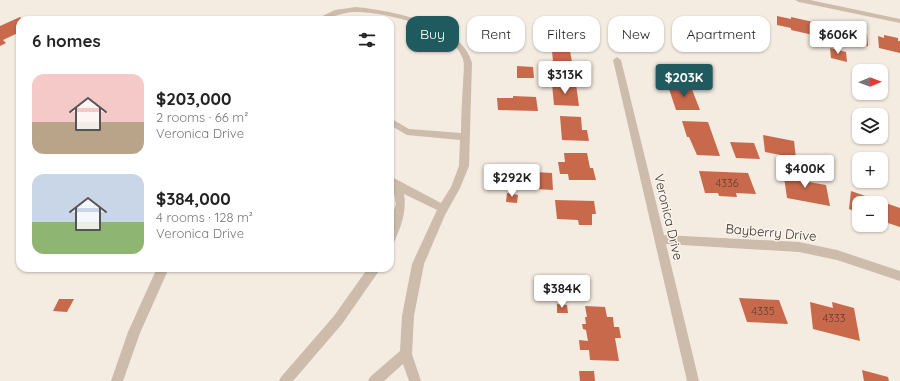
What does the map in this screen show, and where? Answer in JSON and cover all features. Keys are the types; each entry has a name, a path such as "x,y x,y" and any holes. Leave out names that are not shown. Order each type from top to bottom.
{"street":[{"path":"799,0 900,21"},
{"path":"328,16 343,10 364,9 393,16"},
{"path":"394,16 422,23 446,34 462,48 468,63 464,166 455,188 418,264 408,316 406,354 415,381"},
{"name":"Veronica Drive","path":"617,60 693,381"},
{"path":"394,124 407,132 466,137"},
{"path":"394,182 408,191 444,209"},
{"path":"394,182 401,204 394,232"},
{"name":"Bayberry Drive","path":"660,239 799,247 838,255 900,276"},
{"path":"117,381 134,332 161,272"},
{"path":"285,381 338,320 372,272"},
{"path":"374,381 406,354"}],"building":[{"path":"777,16 791,19 791,17 822,24 822,37 791,30 791,28 777,25"},
{"path":"16,19 16,34 3,40 6,43 0,46 0,26"},
{"path":"842,27 867,34 868,46 836,39 836,28 842,29"},
{"path":"884,35 898,38 898,41 900,41 900,53 879,48 878,36 884,38"},
{"path":"830,48 846,52 847,62 831,58"},
{"path":"552,52 570,52 572,62 577,62 579,71 554,71"},
{"path":"517,66 533,67 534,78 517,78"},
{"path":"552,84 576,84 579,106 554,105"},
{"path":"668,86 691,87 700,110 676,110"},
{"path":"513,96 536,97 538,111 498,110 497,98 513,98"},
{"path":"560,116 581,117 582,130 587,130 589,141 562,140"},
{"path":"682,121 708,122 720,156 697,155 689,137 687,137"},
{"path":"763,135 794,141 796,158 765,152"},
{"path":"730,142 754,143 760,159 736,158"},
{"path":"564,153 587,153 590,168 593,168 596,180 569,180 568,174 560,174 558,162 565,162"},
{"path":"786,169 802,172 803,181 826,185 830,206 787,198 784,177 788,178"},
{"path":"699,171 748,173 756,194 736,193 737,197 719,196 718,193 705,193"},
{"path":"534,172 552,173 553,190 528,187 528,174 534,174"},
{"path":"851,191 865,196 852,196 852,210 849,209"},
{"path":"507,193 518,195 517,203 506,202"},
{"path":"555,200 594,201 596,214 592,214 592,225 579,225 578,220 557,219"},
{"path":"888,204 900,208 900,227 888,223"},
{"path":"739,298 779,300 788,324 747,322"},
{"path":"59,299 74,299 67,312 53,311"},
{"path":"810,302 833,308 832,302 854,308 860,341 813,329"},
{"path":"557,304 567,305 568,313 557,313"},
{"path":"585,306 605,307 607,317 613,317 614,327 619,327 621,338 615,338 619,361 590,360 589,350 580,350 579,340 588,341 586,330 583,329 582,324 586,324 585,317 587,317"},
{"path":"862,370 888,377 889,381 864,381"},
{"path":"579,371 594,371 595,381 580,381"}]}
